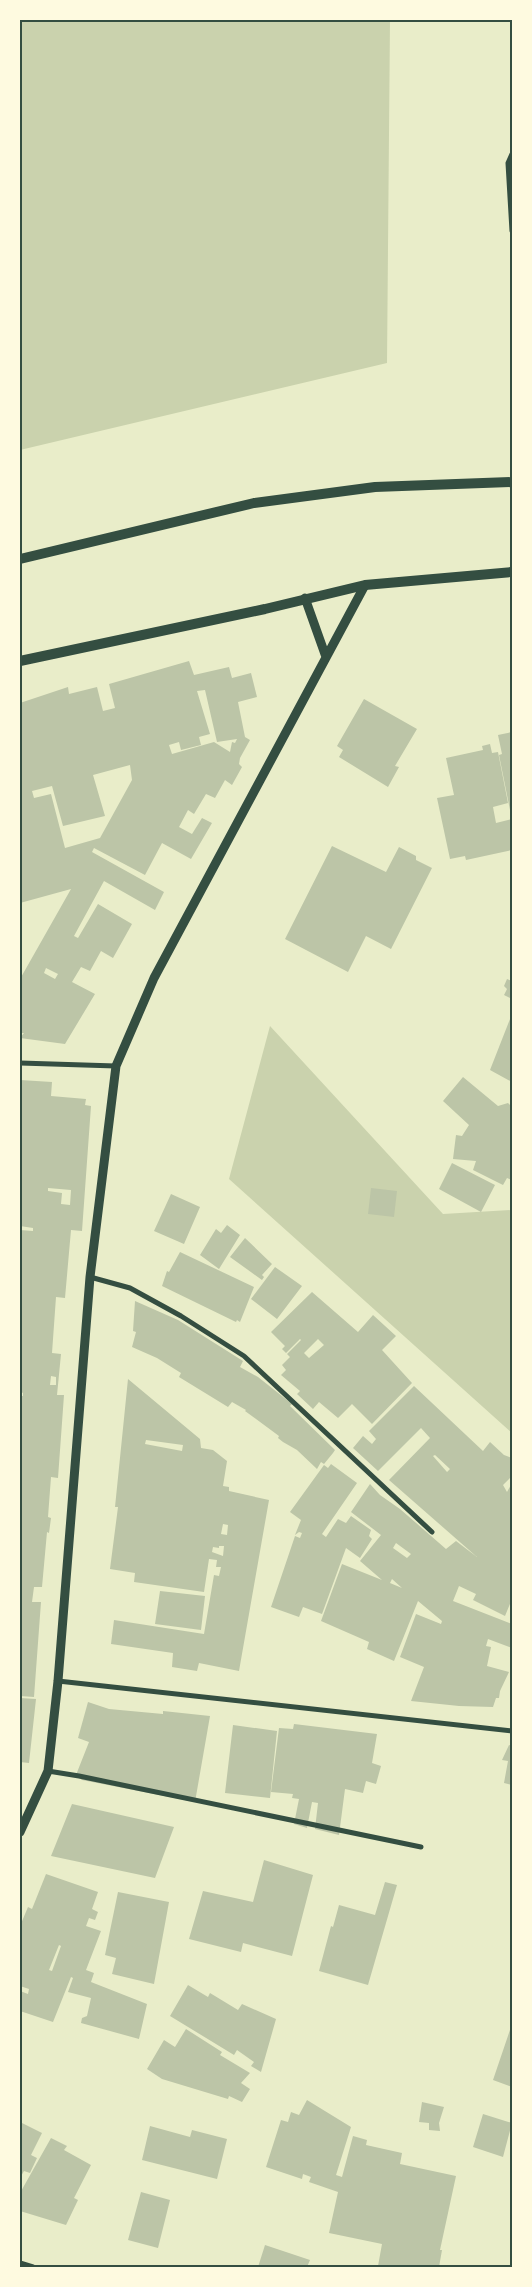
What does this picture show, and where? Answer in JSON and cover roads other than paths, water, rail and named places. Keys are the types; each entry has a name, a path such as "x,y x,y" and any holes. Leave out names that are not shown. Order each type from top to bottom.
{"main road":[{"path":"20,559 254,503 375,487 512,482"},
{"path":"20,662 256,611 365,585 512,572"}],"street":[{"path":"512,154 508,163 512,231"},
{"path":"20,1831 48,1772 58,1681 90,1276 116,1066 154,978 365,585"},
{"path":"305,598 326,657"},
{"path":"20,1063 116,1066"},
{"path":"90,1276 130,1288 181,1316 244,1356 432,1532"},
{"path":"58,1681 512,1731"},
{"path":"48,1772 79,1776 420,1847"},
{"path":"20,2263 33,2267"}]}
